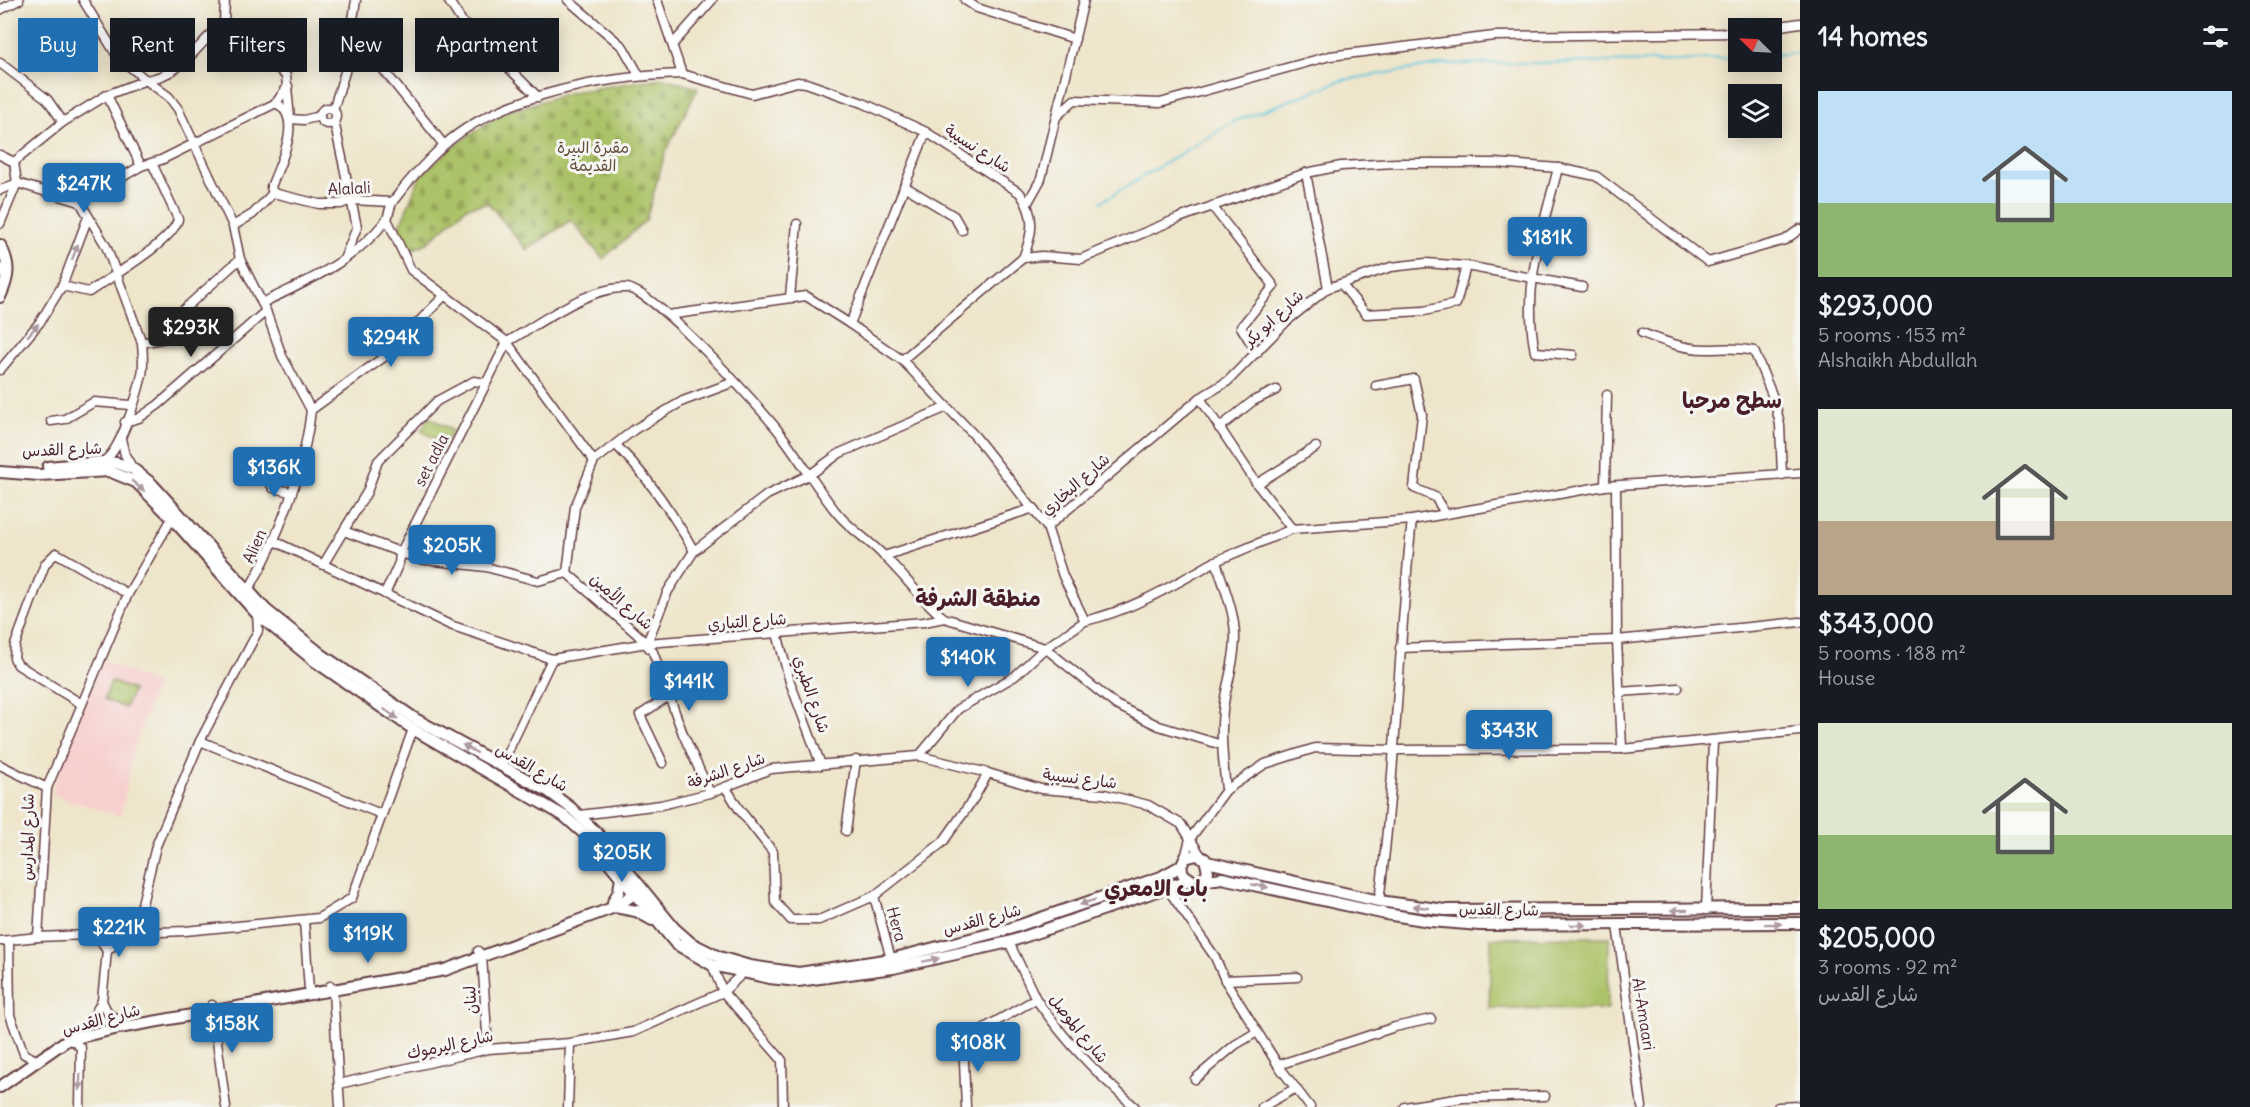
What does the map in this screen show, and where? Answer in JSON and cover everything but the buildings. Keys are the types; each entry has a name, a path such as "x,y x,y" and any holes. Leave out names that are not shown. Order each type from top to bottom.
{"main road":[{"path":"0,245 10,276 0,297"},
{"name":"شارع القدس","path":"0,465 40,468 102,462 134,469 246,594 321,654 415,724 548,791 580,814 639,892 657,923 676,944 712,965 798,981 1009,942 1189,880"},
{"name":"شارع القدس","path":"0,472 39,475 109,471 119,473 135,482 174,515"},
{"name":"شارع القدس","path":"246,594 257,614 316,662 564,816 588,837 621,877 691,943 719,957 750,966 799,973 892,964 1009,929 1161,877 1184,862"},
{"path":"1193,855 1204,859 1208,872 1203,879 1189,880 1183,874 1184,862 1193,855"},
{"name":"شارع القدس","path":"1204,859 1379,901 1445,910 1800,908"},
{"path":"614,904 621,877"},
{"name":"شارع القدس","path":"1203,879 1222,878 1430,921 1480,925 1800,923"},
{"path":"89,1035 103,1025 311,992 442,964 480,954 614,904 639,892"},
{"path":"614,904 636,911 657,923"},
{"name":"شارع القدس","path":"0,1087 68,1040 212,1008"}],"street":[{"path":"0,10 19,0"},
{"path":"83,0 117,56 129,69 169,97 178,109 233,226 240,259 264,307 282,356 310,410 384,357 444,295"},
{"path":"224,18 225,0"},
{"path":"353,18 356,0"},
{"path":"448,0 463,23 538,97"},
{"path":"567,0 623,47 639,75"},
{"path":"657,0 682,74"},
{"path":"673,44 712,0"},
{"path":"965,0 976,8 1075,39"},
{"path":"902,360 1023,258 1032,234 1032,218 1027,204 1041,179 1084,0"},
{"path":"1782,26 1800,23"},
{"path":"1056,117 1074,100 1160,103 1330,56 1494,36 1728,33"},
{"path":"14,167 63,122 107,95 146,80 163,77 180,68 207,40"},
{"path":"0,63 47,99 63,122"},
{"path":"233,226 253,214 273,193 271,187 286,146 290,119 288,86 286,76 282,72"},
{"path":"344,260 357,227 333,110 342,89 345,72"},
{"path":"385,72 444,145"},
{"path":"125,422 139,418 158,405 264,307 344,260 387,219 392,202 444,145 495,110 538,97 639,75 682,74 752,94 797,82 806,82 863,103 926,132"},
{"path":"0,192 16,185 80,202 141,166 152,163 276,103 288,86"},
{"path":"107,95 141,166"},
{"path":"276,103 283,106 290,119"},
{"path":"290,119 304,120 320,117 324,110 333,110"},
{"path":"320,117 325,123 334,122"},
{"name":"شارع نسيبة","path":"850,324 926,132 1020,193 1027,204"},
{"path":"0,155 14,167 16,185 0,224"},
{"path":"62,286 89,292 165,238 176,226 178,219 152,163"},
{"path":"1023,258 1042,256 1081,259 1212,206 1306,173 1341,166 1396,163 1496,163 1558,168 1596,176 1708,262 1785,240 1800,229"},
{"path":"1558,168 1531,279 1530,323 1535,352 1573,355"},
{"path":"1306,173 1328,288"},
{"path":"904,186 954,216 962,230"},
{"path":"12,197 20,191 33,189"},
{"name":"Alalali","path":"273,193 319,204 342,204 351,200 392,202"},
{"path":"80,202 106,246 142,343 142,375 121,439 111,456 102,462"},
{"path":"1212,206 1274,286 1240,327 1257,353"},
{"path":"0,370 40,322 62,286 88,217"},
{"path":"387,219 411,270 507,342 594,461 617,446 635,429 683,401 734,382"},
{"path":"790,297 796,224"},
{"path":"142,343 170,337 183,310 240,259"},
{"name":"شارع ابو بكر","path":"1200,398 1228,381 1287,321 1328,288 1391,267 1426,262 1466,266 1582,287"},
{"path":"1342,285 1366,314 1424,311 1456,304 1466,266"},
{"path":"507,342 594,294 613,288 629,288 641,292 669,315 776,427 838,514 884,556 944,618 1046,648 1116,705 1159,726 1222,745"},
{"path":"669,315 790,297 813,297 902,360 975,436 1047,527"},
{"path":"1642,333 1672,344 1706,349 1731,346 1754,351 1775,402 1782,476"},
{"name":"set adla","path":"385,594 399,563 400,554 507,342"},
{"path":"1376,386 1414,379 1422,416 1414,488 1435,497 1445,513"},
{"path":"323,565 367,492 378,461 437,401 474,381 486,382"},
{"path":"1219,429 1253,401 1276,390"},
{"path":"1605,486 1607,395"},
{"path":"1200,398 1257,484 1292,529"},
{"name":"شارع البخاري","path":"1085,621 1063,576 1047,527 1200,398"},
{"path":"51,422 64,419 94,402 132,405"},
{"path":"811,474 840,453 947,407"},
{"name":"Alien","path":"246,594 274,541 303,454 310,410"},
{"path":"121,439 125,455 134,469"},
{"path":"617,446 643,472 677,521 693,551"},
{"path":"1257,484 1316,447"},
{"name":"شارع الأمين","path":"594,461 575,507 567,573 647,643 668,591 693,551 767,495 811,474"},
{"path":"259,465 273,488 290,492"},
{"path":"919,756 958,709 1015,676 1046,648 1085,621 1110,615 1147,599 1216,561 1292,529 1412,520 1605,486 1800,473"},
{"path":"1616,487 1617,640 1622,749"},
{"path":"884,556 1034,508"},
{"path":"47,788 80,703 128,594 174,515"},
{"path":"1379,901 1389,826 1400,648 1412,520"},
{"path":"344,531 418,559 486,567 538,581 567,573"},
{"path":"274,541 450,625 552,659 501,766"},
{"path":"80,703 18,664 14,658 15,645 45,564 56,553 128,594"},
{"path":"1216,561 1235,636 1233,663 1225,698 1222,745 1227,790"},
{"path":"107,951 132,933 156,846 200,741 258,631 257,614"},
{"name":"شارع التباري","path":"552,659 647,643 924,622 944,618"},
{"path":"1400,648 1617,640 1800,622"},
{"path":"258,631 272,626"},
{"name":"شارع الطبري","path":"777,633 790,682 821,765"},
{"path":"647,643 653,652 683,734 710,793"},
{"path":"1619,692 1678,688"},
{"path":"663,763 640,715 669,696"},
{"path":"36,1060 24,1054 10,1015 4,941 38,937 185,931 319,918 352,898 367,863 381,814 415,724"},
{"path":"1184,862 1190,839 1227,790 1265,764 1315,748 1622,749 1800,731"},
{"path":"200,741 381,814"},
{"path":"1706,910 1713,741"},
{"name":"شارع نسيبة","path":"919,756 988,772 1041,789 1104,794 1148,805 1181,824 1204,859"},
{"name":"شارع الشرفة","path":"580,814 649,808 726,788 771,769 919,756"},
{"path":"846,831 856,760"},
{"name":"شارع المدارس","path":"0,765 47,788 38,937"},
{"path":"726,788 773,852 775,902 791,920 819,920 874,896 943,842 975,798 988,772"},
{"path":"594,831 593,825 596,820 618,812"},
{"path":"1167,888 1215,957 1226,980 1278,1065 1310,1107"},
{"name":"Hera","path":"874,896 892,964"},
{"path":"304,920 311,992"},
{"name":"Al-Amaari","path":"1617,925 1642,1107"},
{"path":"80,1107 81,1057 79,1045 68,1040 89,1023 102,1001 107,951 102,943 91,935"},
{"path":"1009,942 1036,999"},
{"name":"لبنان","path":"480,954 488,1049"},
{"path":"712,965 723,992 782,1060 783,1107"},
{"name":"شارع اليرموك","path":"339,1084 488,1049 570,1043 633,1032 723,992 744,972"},
{"path":"1226,980 1297,977"},
{"path":"331,988 340,1107"},
{"name":"شارع الموصل","path":"966,1107 963,1040 1036,999 1091,1069 1135,1107"},
{"path":"102,1001 108,1012 121,1022"},
{"path":"212,1008 226,1107"},
{"path":"1278,1065 1383,1030 1431,1019"},
{"path":"1195,1078 1235,1045 1257,1032"},
{"path":"81,1057 89,1035"},
{"path":"568,1107 570,1043"},
{"path":"1263,1107 1296,1088"},
{"path":"1405,1107 1462,1098 1545,1096"},
{"path":"1778,1107 1800,1106"}],"shaded area":[{"path":"103,660 156,684 133,752 121,816 52,795 55,780"}],"green space":[{"name":"مقبرة البيرة القديمة","path":"662,78 698,88 665,153 646,220 603,259 571,220 527,250 488,203 467,207 427,243 407,252 399,228 420,176 453,147 500,114 571,92"},
{"path":"429,417 452,430 445,444 421,431"},
{"path":"111,681 133,690 125,708 104,699"},
{"path":"1609,937 1608,1009 1489,1008 1491,938"}],"waterway":[{"path":"1782,54 1800,53"},
{"path":"1101,202 1233,122 1343,80 1445,64 1681,61 1728,58"}],"district":[{"name":"سطح مرحبا","path":"1732,400"},
{"name":"منطقة الشرفة","path":"978,598"},
{"name":"باب الامعري","path":"1156,888"}]}
